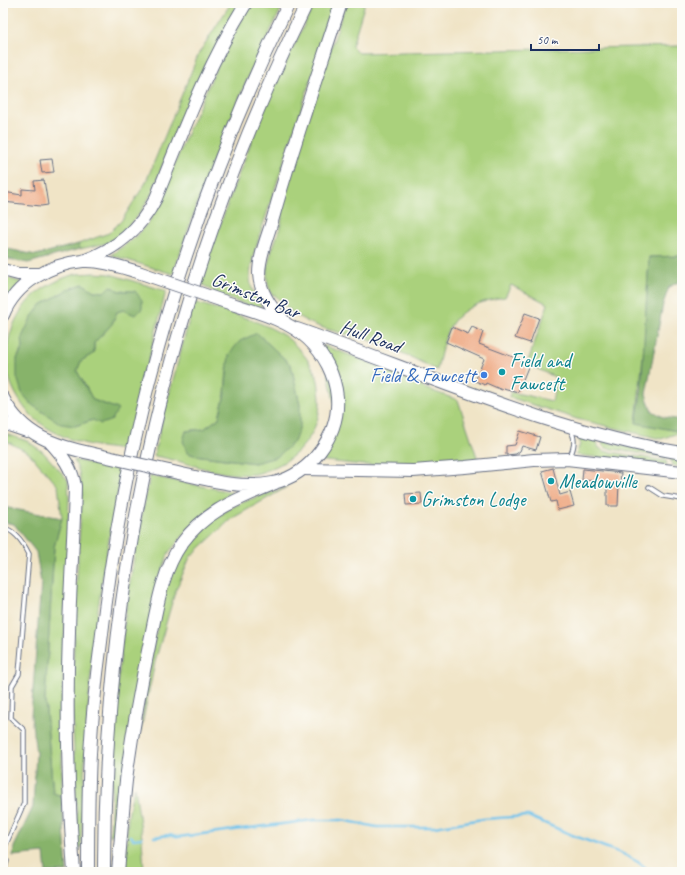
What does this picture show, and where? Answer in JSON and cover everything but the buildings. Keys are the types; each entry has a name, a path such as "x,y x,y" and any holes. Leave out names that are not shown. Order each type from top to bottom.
{"main road":[{"path":"83,261 104,253 114,246 130,233 148,214 159,191 202,84 246,3"},
{"path":"88,872 90,754 98,661 114,545 124,490 142,412 158,349 184,262 212,180 248,93 289,3"},
{"path":"104,872 104,812 107,754 111,697 121,607 131,540 156,417 171,358 198,268 225,192 260,104 307,3"},
{"path":"291,326 269,303 264,293 260,282 260,264 280,190 341,3"},
{"name":"Grimston Bar","path":"3,315 13,298 20,290 39,274 56,267 83,261 106,264 138,272 291,326 315,346 330,370 335,384 337,399 336,413 327,439 318,454 303,469 275,482 257,485 240,485 169,471 63,447 34,433 17,418 3,398"},
{"path":"3,270 18,274 39,274"},
{"name":"Hull Road","path":"291,326 513,409 569,426 663,450 682,453"},
{"path":"3,423 34,433"},
{"path":"50,442 69,466 75,486 68,687 68,763 74,872"},
{"path":"303,469 413,471 534,460 568,459 682,472"},
{"path":"118,872 127,774 141,680 161,589 166,574 173,558 182,544 205,519 219,509 275,482"}],"lane":[{"path":"568,459 572,452 574,443 573,434 569,426"},
{"path":"649,487 663,496 682,499"},
{"path":"3,528 7,529 18,538 29,554 19,674 12,686 11,711 11,718 24,730 24,804 3,851 7,861 4,872"}],"green space":[{"path":"231,3 241,3 205,66 175,132 152,193 140,213 125,230 108,243 80,249 78,244 109,233 122,220 145,184 199,53"},
{"path":"251,3 284,3 249,75 207,175 173,274 111,255 137,236 151,219 215,71"},
{"path":"315,3 336,3 252,260 250,282 254,294 262,307 258,309 221,296 200,283 230,196 257,127"},
{"path":"346,3 365,3 352,46 358,53 682,46 682,256 649,257 644,348 636,422 681,432 661,439 577,419 509,397 511,392 552,401 557,378 527,364 548,304 511,285 505,297 482,302 461,313 451,325 446,335 437,370 381,344 319,327 308,322 286,307 275,295 272,295 268,285 267,275 270,257 282,219 281,197"},
{"path":"78,244 80,249 28,263 11,260 3,256 3,248 36,255"},
{"path":"682,256 682,280 669,287 663,304 646,394 651,410 663,417 682,420 682,432 636,423 641,392 649,257"},
{"path":"74,274 110,274 166,291 126,450 100,447 75,441 52,431 41,424 27,411 15,393 8,373 7,347 13,326 23,308 37,293 53,283","holes":["83,284 94,291 104,292 110,286 119,291 135,291 123,310 117,312 112,324 94,343 94,353 81,361 77,371 93,400 107,405 93,420 75,426 17,359 41,305 67,290"]},
{"path":"3,277 21,282 3,306"},
{"path":"83,284 94,291 104,292 110,286 119,291 135,291 142,300 142,309 135,315 123,310 117,312 112,324 94,343 94,353 81,361 77,371 93,400 118,409 112,420 101,424 93,420 75,426 61,424 32,405 22,393 17,377 17,359 23,348 22,337 31,318 41,305 67,290"},
{"path":"194,302 245,318 282,334 291,341 305,357 314,370 318,380 320,403 318,416 315,427 309,438 292,457 281,464 257,474 229,474 154,456","holes":["257,334 291,365 300,405 255,463 188,453 186,431 204,429 219,418 225,394 227,369"]},
{"path":"257,333 291,365 300,405 300,426 294,442 277,457 255,463 188,453 183,441 186,431 204,429 219,418 225,394 229,354 240,341"},
{"path":"325,346 423,382 421,387 458,400 478,460 402,465 362,465 318,460 338,420 323,350"},
{"path":"3,433 27,441 43,452 68,480 69,498 62,707 62,796 53,793 45,700 54,547 62,518 58,486 29,453 3,441"},
{"path":"579,434 597,440 598,447 604,451 666,461 667,465 576,455 580,444"},
{"path":"602,441 682,458 682,467 672,465 670,458 606,448 603,446"},
{"path":"74,460 122,470 98,606 86,737 81,848 78,848 72,702 75,608 82,494 79,472"},
{"path":"150,476 232,492 212,506 169,552 160,576 116,831 110,836 114,732 125,613"},
{"path":"287,487 231,519 190,557 175,592 155,662 139,739 150,666 164,595 178,559 195,536 227,510 243,502"},
{"path":"3,507 62,518 54,547 45,700 53,793 62,796 67,872 46,872 44,853 13,856 14,847 33,807 36,753 31,716 41,583 36,552 14,524 3,522"},
{"path":"135,787 142,838 144,872 126,872 128,818"}],"waterway":[{"path":"154,837 169,835 178,837 314,820 342,820 377,827 434,827 483,819 528,816 572,835 621,853 638,862 651,872"},
{"path":"131,836 133,839 142,838"}],"place":[{"name":"Field and Fawcett","path":"502,372"},
{"name":"Field & Fawcett","path":"484,375"},
{"name":"Meadowville","path":"551,481"},
{"name":"Grimston Lodge","path":"413,499"}]}
